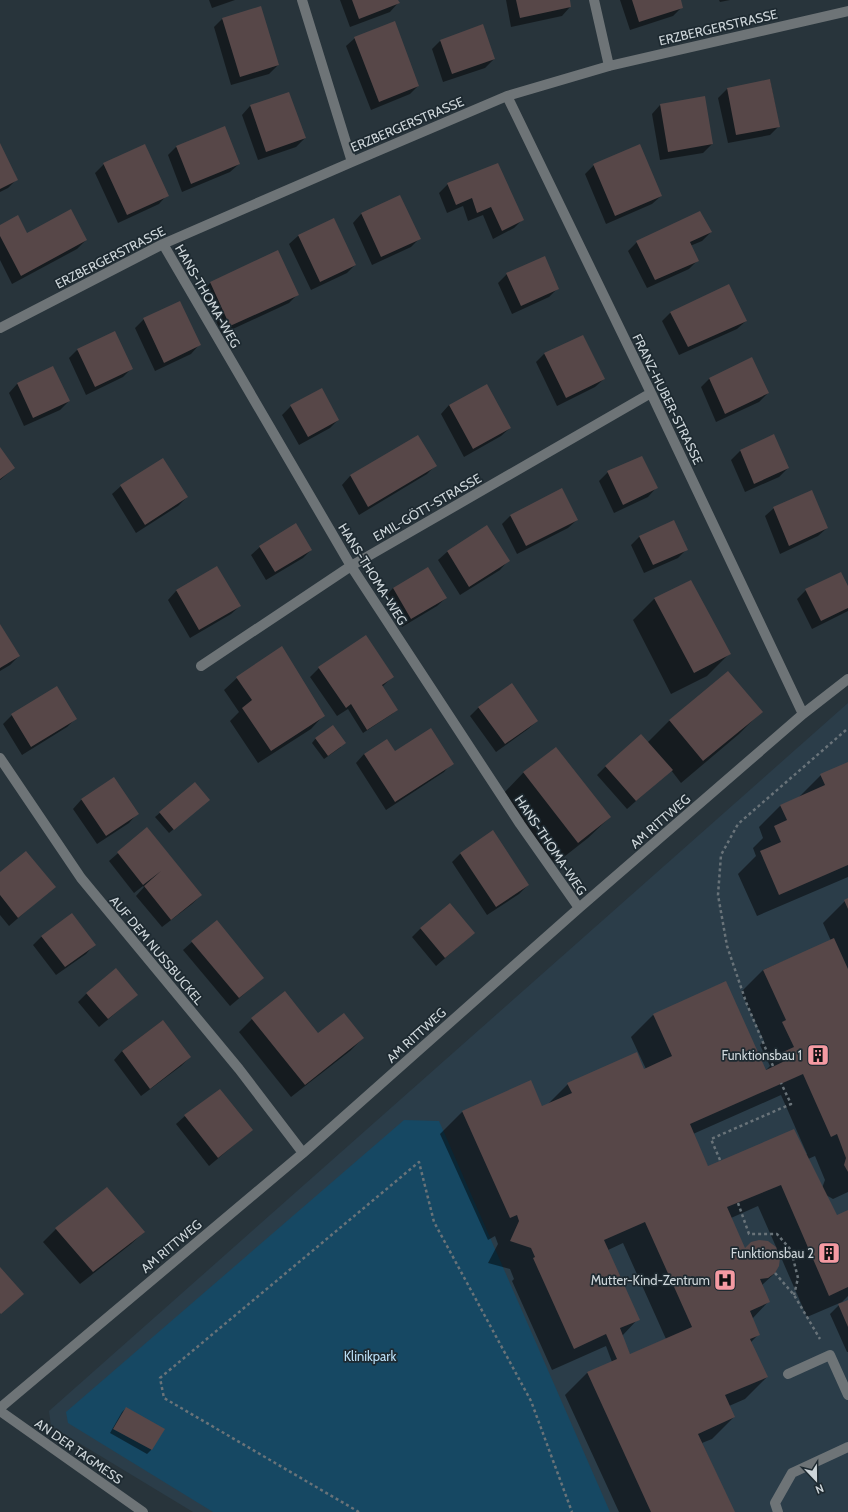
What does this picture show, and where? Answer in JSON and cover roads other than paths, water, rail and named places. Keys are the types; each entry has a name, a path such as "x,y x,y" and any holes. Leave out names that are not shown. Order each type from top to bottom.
{"street":[{"path":"302,0 352,162"},
{"path":"594,0 609,66"},
{"name":"ERZBERGERSTRASSE","path":"0,328 163,244 507,96 609,66 848,11"},
{"name":"FRANZ-HUBER-STRASSE","path":"507,96 651,393 803,714"},
{"name":"HANS-THOMA-WEG","path":"163,244 351,566 520,824 578,908"},
{"name":"EMIL-GÖTT-STRASSE","path":"201,666 351,566 651,393"},
{"name":"AM RITTWEG","path":"0,1408 303,1153 578,908 803,714 848,679"},
{"name":"AUF DEM NUSSBUCKEL","path":"0,758 81,878 239,1069 303,1153"},
{"path":"788,1374 830,1354 848,1395"},
{"name":"AN DER TAGMESS","path":"0,1411 143,1512"},
{"path":"778,1512 775,1503 792,1474 848,1447"}],"place":[{"name":"Funktionsbau 1","path":"818,1055"},
{"name":"Funktionsbau 2","path":"829,1253"},
{"name":"Mutter-Kind-Zentrum","path":"725,1280"}],"park label":[{"name":"Klinikpark","path":"370,1356"}]}
